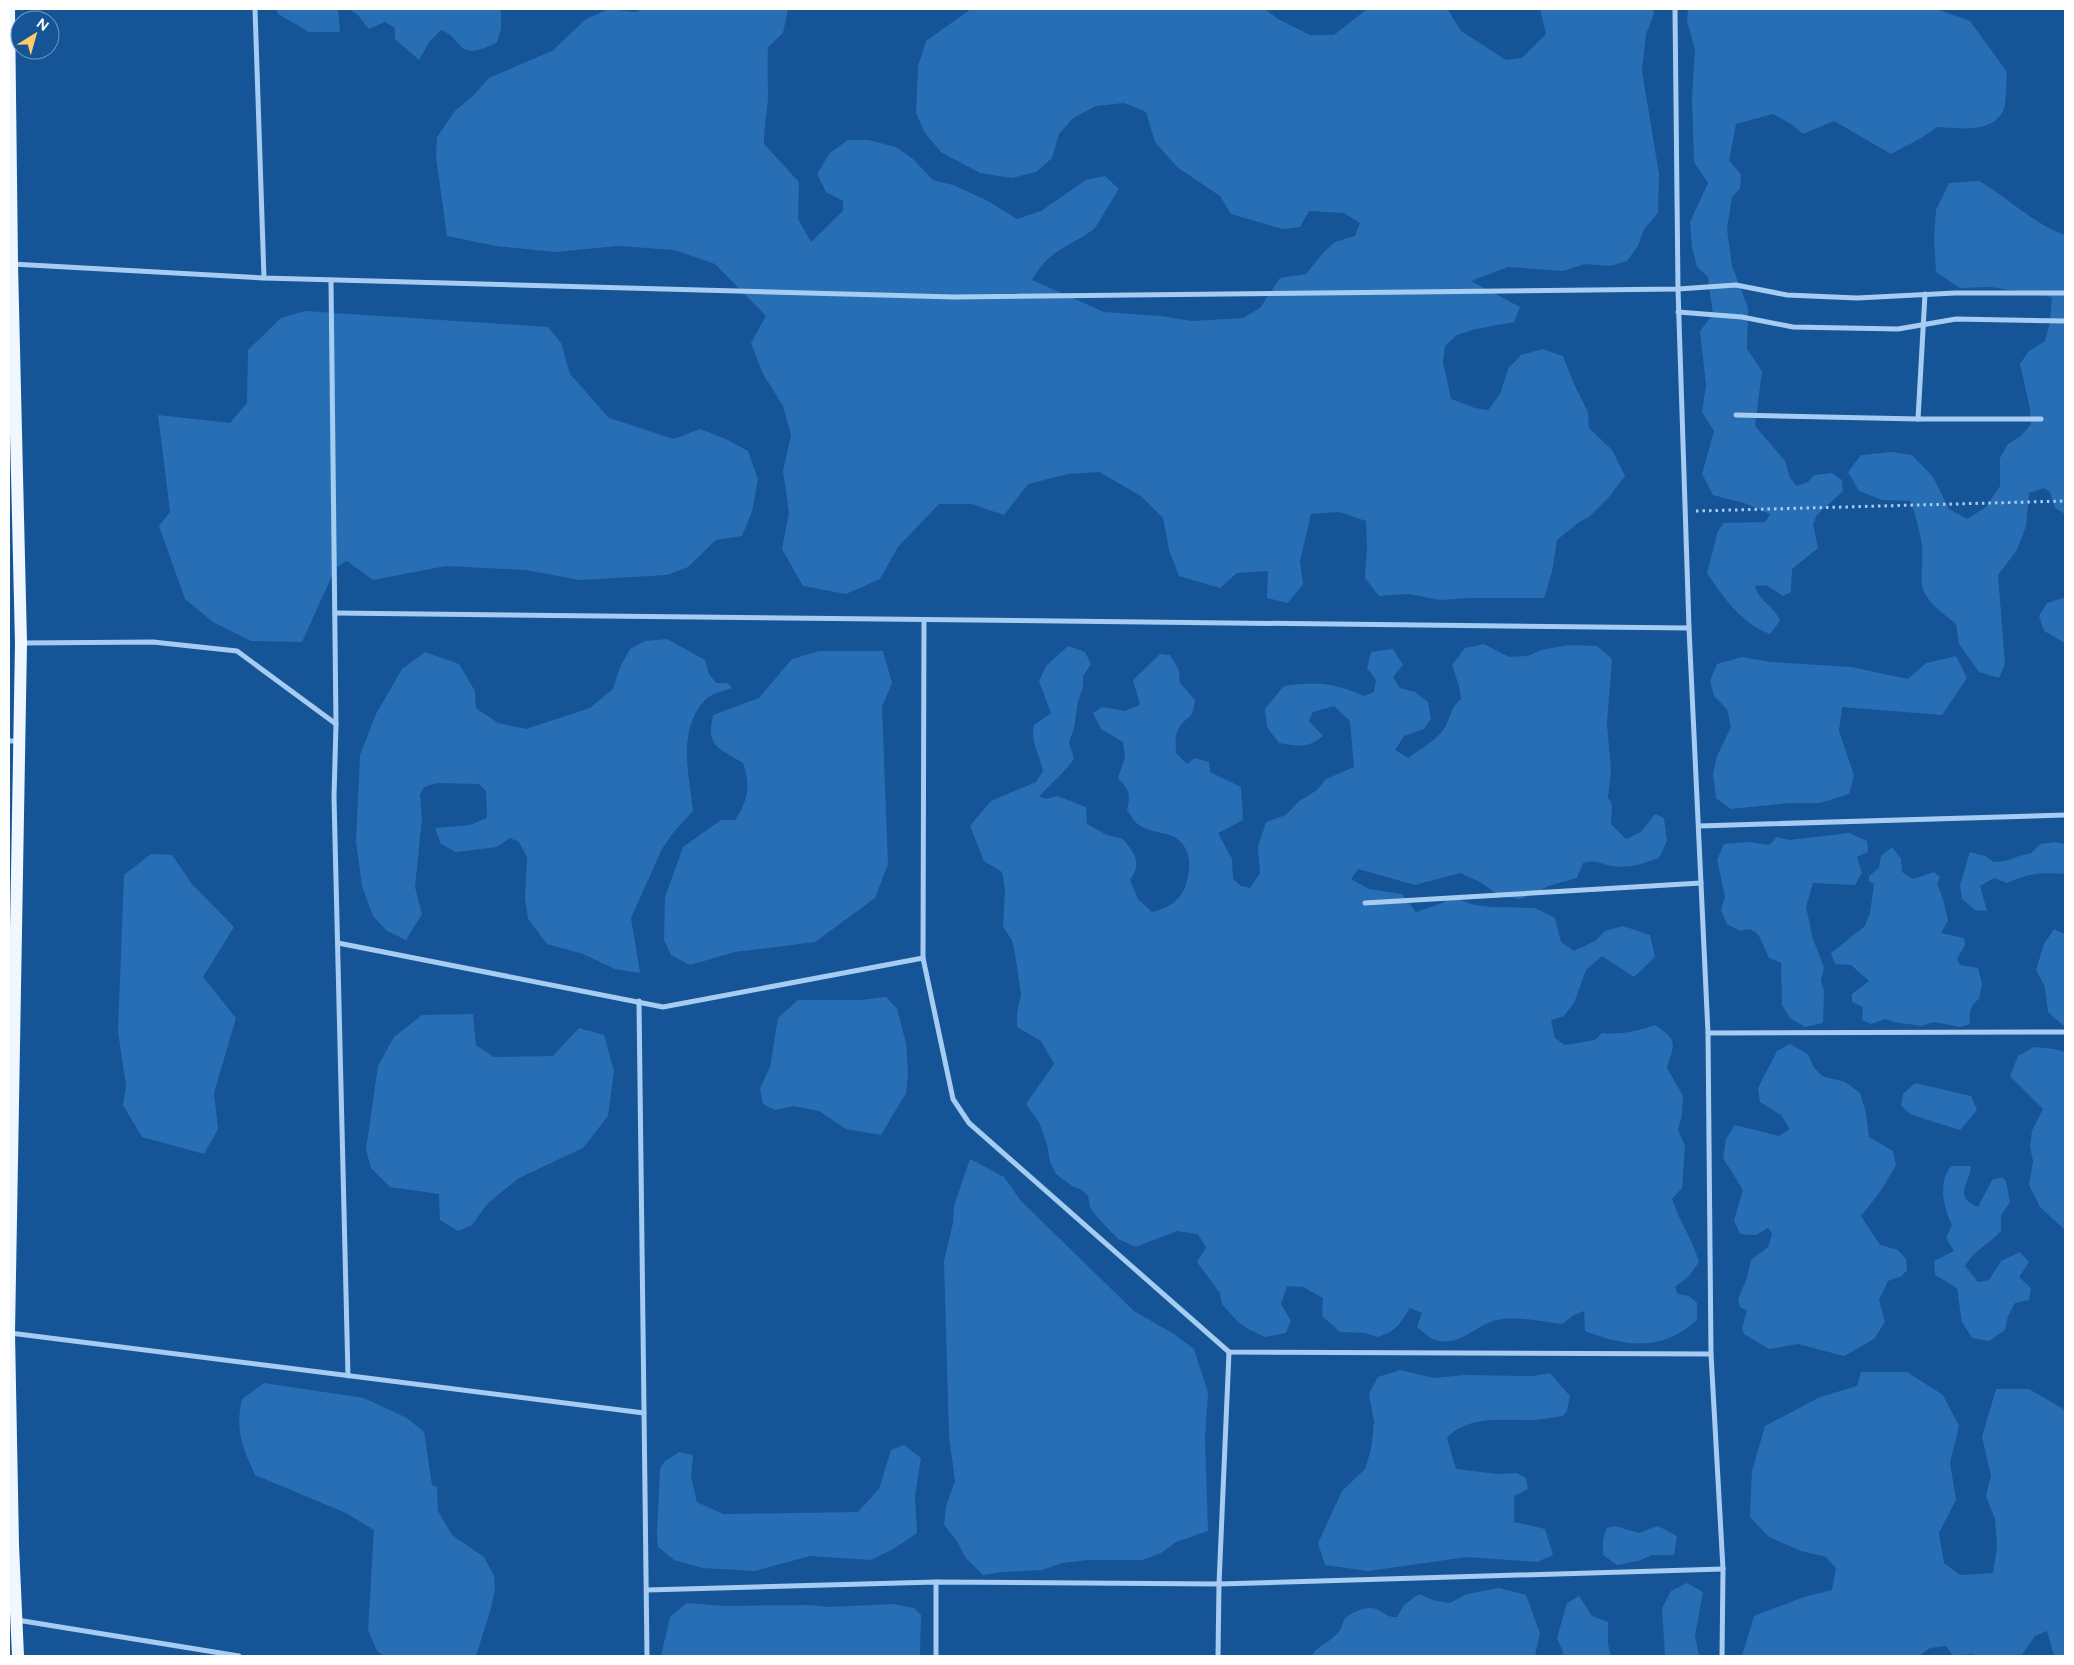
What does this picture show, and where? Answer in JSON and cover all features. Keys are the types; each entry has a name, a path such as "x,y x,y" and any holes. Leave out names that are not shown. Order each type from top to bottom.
{"main road":[{"path":"10,9 11,264 22,643 14,741 9,1333 11,1544 18,1656"}],"street":[{"path":"255,9 264,278"},
{"path":"1675,9 1678,312 1689,628 1708,1033 1711,1354 1723,1569 1722,1656"},
{"path":"11,264 264,278 954,297 1678,289 1736,285 1787,294 1857,298 1924,294 2065,293"},
{"path":"331,280 336,724 334,797 348,1376"},
{"path":"1918,419 1924,294"},
{"path":"1678,312 1742,317 1793,327 1898,329 1956,319 2065,321"},
{"path":"1736,415 1918,419 2041,419"},
{"path":"335,613 1689,628"},
{"path":"924,620 923,958 954,1099 969,1124 1229,1352 1711,1354"},
{"path":"22,643 153,642 237,651 336,724"},
{"path":"1699,826 2065,815"},
{"path":"1365,903 1701,884"},
{"path":"338,943 663,1007 923,958"},
{"path":"639,1001 647,1656"},
{"path":"1708,1033 2065,1032"},
{"path":"9,1333 644,1413"},
{"path":"1218,1656 1219,1584 1229,1352"},
{"path":"647,1590 936,1582 1219,1584 1723,1569"},
{"path":"936,1582 936,1656"},
{"path":"17,1620 239,1656"}],"path":[{"path":"1685,511 2065,501"}],"shaded area":[{"path":"276,9 338,9 340,32 309,32 278,14"},
{"path":"348,9 501,9 501,29 497,42 471,51 463,48 451,36 441,30 430,41 419,60 395,39 395,28 385,22 369,29 357,14"},
{"path":"609,9 635,12 642,9 788,9 783,33 768,47 768,98 764,144 799,182 798,219 811,242 843,211 843,201 826,192 817,174 830,153 848,140 868,140 896,147 913,159 933,180 953,185 988,201 1017,219 1041,211 1086,180 1105,176 1119,189 1096,227 1052,255 1038,270 1032,280 1104,312 1161,316 1192,321 1243,318 1260,308 1280,278 1306,274 1335,242 1355,236 1360,223 1344,213 1309,211 1300,227 1282,229 1231,214 1220,196 1177,167 1155,142 1146,112 1124,103 1096,106 1073,118 1059,134 1052,158 1036,172 1012,178 980,173 941,152 925,133 916,113 918,66 926,41 971,9 1265,9 1278,19 1310,35 1334,35 1367,9 1443,9 1448,10 1461,31 1506,60 1522,58 1546,34 1540,9 1653,9 1654,14 1646,34 1642,71 1659,174 1658,213 1644,229 1638,246 1627,261 1610,266 1585,264 1563,271 1508,267 1471,281 1520,307 1514,322 1476,329 1457,335 1445,346 1443,362 1451,399 1475,408 1488,410 1500,394 1508,369 1521,355 1542,349 1563,356 1588,412 1589,428 1612,450 1625,476 1609,497 1589,517 1579,522 1557,540 1552,572 1544,598 1440,600 1409,594 1379,596 1365,578 1366,521 1339,512 1311,514 1300,561 1303,584 1288,603 1267,598 1268,571 1237,573 1220,588 1179,576 1169,550 1163,518 1141,496 1099,472 1068,474 1028,484 1004,515 971,504 939,504 898,547 880,579 846,594 803,586 782,549 789,513 783,471 791,435 783,406 763,374 751,343 766,316 715,264 674,250 619,246 555,252 496,246 447,236 436,157 437,137 455,111 473,96 489,78 552,51 586,19"},
{"path":"1688,9 1936,9 1970,21 2007,72 2004,108 1998,118 1991,123 1973,128 1937,127 1923,137 1891,154 1834,121 1803,134 1791,124 1773,114 1736,124 1729,161 1741,174 1740,189 1732,197 1727,229 1732,266 1748,308 1747,349 1762,371 1755,426 1785,461 1790,478 1797,486 1808,482 1814,475 1832,473 1842,480 1843,491 1817,515 1813,524 1818,548 1792,569 1791,592 1783,596 1766,585 1755,586 1760,596 1775,611 1780,621 1770,634 1760,630 1742,617 1726,600 1707,573 1718,531 1724,523 1765,522 1770,514 1744,503 1713,495 1702,474 1714,431 1702,412 1706,385 1700,331 1713,314 1708,277 1697,267 1692,247 1690,222 1708,183 1694,162 1692,99 1695,50 1687,21"},
{"path":"1979,181 2032,218 2065,235 2065,514 2055,508 2050,492 2044,488 2029,493 2026,526 2017,550 1998,575 2005,664 1999,678 1979,672 1959,644 1956,624 1935,606 1925,594 1922,583 1921,542 1916,517 1910,501 1882,500 1859,491 1848,472 1861,455 1892,452 1912,455 1933,477 1949,509 1967,519 1986,507 2000,486 2000,458 2008,444 2021,436 2031,424 2030,409 2020,364 2028,352 2045,341 2050,322 2052,297 1991,287 1960,288 1936,272 1934,239 1936,210 1949,183"},
{"path":"305,311 548,327 561,343 570,374 609,418 674,439 700,429 726,439 748,451 758,479 752,512 742,536 716,540 688,567 667,575 580,580 526,570 446,566 373,580 347,561 336,567 302,642 251,641 213,622 185,599 159,526 170,512 158,415 230,423 247,403 248,350 281,318"},
{"path":"2065,598 2065,643 2044,631 2039,616 2047,603"},
{"path":"667,639 705,660 709,674 716,683 728,683 732,688 710,696 704,701 690,726 687,754 693,811 673,833 662,849 631,918 640,973 615,969 583,954 547,944 528,919 525,898 527,857 519,842 510,838 497,847 456,852 441,844 435,828 470,825 487,818 486,791 479,784 437,783 424,787 420,795 422,818 415,887 422,914 406,940 387,931 373,916 362,886 356,841 360,755 376,714 402,669 425,652 459,664 475,691 476,708 498,723 526,729 590,708 613,689 620,667 630,649 645,641"},
{"path":"1484,644 1509,657 1528,656 1541,650 1568,645 1597,646 1612,659 1607,723 1611,770 1608,797 1612,805 1611,824 1626,839 1641,832 1655,814 1664,818 1667,841 1659,858 1625,867 1596,862 1583,863 1577,878 1548,886 1534,894 1519,899 1497,894 1480,882 1460,873 1415,885 1358,869 1351,879 1369,889 1402,894 1416,912 1440,904 1453,897 1474,905 1535,908 1555,918 1561,942 1574,951 1595,941 1605,931 1623,926 1650,935 1655,957 1634,977 1602,956 1586,970 1574,1003 1564,1016 1551,1020 1555,1038 1565,1045 1595,1040 1602,1033 1629,1032 1655,1025 1668,1035 1673,1043 1667,1068 1683,1096 1682,1115 1678,1130 1685,1146 1682,1188 1672,1199 1699,1262 1689,1276 1675,1287 1678,1294 1689,1296 1697,1303 1697,1320 1684,1330 1657,1342 1629,1343 1615,1341 1585,1331 1584,1311 1574,1315 1562,1324 1538,1320 1497,1320 1458,1339 1442,1341 1431,1338 1417,1327 1422,1313 1410,1308 1398,1326 1378,1337 1365,1333 1340,1332 1322,1316 1323,1298 1303,1287 1287,1286 1281,1304 1291,1321 1286,1333 1265,1337 1238,1322 1222,1304 1220,1293 1197,1262 1206,1248 1198,1234 1177,1231 1136,1247 1118,1239 1090,1207 1088,1196 1082,1190 1072,1186 1056,1174 1050,1162 1047,1144 1039,1122 1026,1104 1054,1064 1041,1041 1017,1027 1017,1013 1021,994 1012,940 1003,927 1005,889 1002,872 984,861 970,826 991,801 1036,782 1043,771 1034,743 1034,725 1051,713 1039,681 1047,665 1068,646 1085,652 1091,664 1083,676 1083,687 1069,742 1074,759 1039,797 1047,799 1057,796 1086,807 1087,824 1107,835 1123,839 1136,858 1136,868 1130,880 1138,899 1152,912 1163,909 1173,903 1181,895 1186,884 1189,872 1188,853 1176,838 1143,828 1127,810 1128,792 1125,785 1118,778 1125,757 1123,742 1101,729 1093,713 1102,707 1125,711 1140,705 1133,680 1160,654 1170,655 1179,670 1180,683 1195,700 1191,715 1177,731 1176,753 1187,764 1195,758 1209,762 1210,772 1241,787 1243,820 1218,833 1232,859 1233,879 1241,886 1250,888 1260,873 1258,847 1266,822 1286,815 1298,802 1317,790 1326,779 1354,767 1350,721 1334,706 1313,712 1309,721 1323,736 1318,740 1302,746 1279,743 1267,727 1265,709 1284,686 1325,684 1364,696 1374,692 1376,680 1367,668 1371,652 1393,649 1403,665 1393,677 1400,688 1415,692 1428,702 1431,719 1424,729 1404,736 1395,750 1408,758 1442,732 1461,699 1452,665 1465,648"},
{"path":"819,651 883,651 892,683 882,707 888,864 875,898 815,942 735,952 690,965 671,955 664,940 665,897 683,847 721,820 735,820 743,806 747,793 747,779 743,763 721,749 713,740 711,726 713,715 759,698 792,659"},
{"path":"1956,656 1967,678 1942,715 1842,707 1839,731 1854,775 1849,794 1820,803 1789,803 1731,809 1716,798 1713,774 1717,756 1731,727 1727,709 1714,696 1710,681 1717,664 1742,657 1770,662 1851,667 1908,679 1926,663"},
{"path":"1849,833 1867,841 1868,852 1857,857 1862,873 1855,885 1813,883 1806,907 1813,939 1824,967 1821,980 1824,991 1823,1023 1805,1027 1790,1018 1782,1005 1781,963 1769,958 1758,934 1750,929 1740,931 1727,924 1721,910 1725,896 1717,860 1724,844 1749,842 1769,845 1777,837 1789,840"},
{"path":"2055,842 2065,844 2065,874 2036,874 2007,883 1994,878 1980,886 1987,911 1975,910 1962,899 1960,885 1970,852 1985,856 1994,862 2005,861 2031,853 2041,844"},
{"path":"1892,847 1901,859 1902,872 1913,879 1934,872 1940,877 1937,883 1948,920 1941,933 1964,938 1965,945 1957,959 1960,965 1978,968 1982,984 1979,999 1971,1010 1970,1024 1960,1027 1934,1022 1921,1026 1885,1019 1871,1024 1862,1020 1863,1007 1852,1002 1852,994 1869,981 1851,965 1835,964 1831,953 1865,926 1870,913 1874,884 1869,881 1869,876 1879,868 1881,856"},
{"path":"151,854 172,855 192,884 234,927 203,977 236,1018 214,1093 218,1129 204,1154 142,1137 123,1105 126,1086 118,1031 124,875"},
{"path":"2054,929 2065,934 2065,1027 2048,1012 2045,987 2036,970 2044,944"},
{"path":"886,997 897,1009 906,1043 908,1074 906,1093 881,1135 846,1129 819,1111 794,1106 775,1110 763,1104 760,1088 770,1067 778,1018 798,1000 860,1000"},
{"path":"473,1014 476,1045 494,1057 553,1056 579,1028 604,1035 614,1071 608,1116 583,1148 519,1178 488,1203 472,1225 458,1231 440,1220 439,1194 390,1187 371,1168 366,1150 378,1066 394,1037 422,1015"},
{"path":"1790,1044 1808,1054 1813,1066 1822,1076 1845,1082 1860,1093 1866,1113 1869,1137 1893,1151 1896,1165 1880,1192 1861,1216 1880,1245 1898,1250 1906,1259 1907,1270 1902,1276 1888,1281 1879,1300 1885,1322 1874,1339 1844,1356 1798,1344 1769,1349 1744,1334 1742,1328 1747,1311 1740,1307 1738,1299 1747,1278 1751,1260 1768,1247 1772,1234 1768,1228 1756,1235 1740,1234 1734,1220 1743,1190 1723,1158 1726,1139 1735,1125 1779,1136 1790,1129 1781,1115 1760,1102 1758,1088 1777,1051"},
{"path":"2034,1047 2065,1052 2065,1230 2040,1207 2029,1185 2033,1161 2030,1147 2032,1131 2043,1109 2010,1076 2018,1056"},
{"path":"1915,1083 1971,1096 1977,1110 1960,1130 1912,1115 1901,1106 1903,1094"},
{"path":"970,1159 1004,1177 1021,1201 1134,1311 1174,1334 1194,1349 1208,1393 1205,1437 1208,1531 1176,1542 1161,1553 1142,1560 1088,1560 1062,1563 1042,1570 983,1575 965,1557 957,1541 944,1525 946,1506 955,1481 949,1436 944,1261 953,1223 954,1206"},
{"path":"1951,1166 1971,1166 1964,1194 1970,1203 1978,1207 1992,1180 2002,1177 2006,1181 2010,1202 2001,1215 2001,1231 1977,1251 1965,1266 1978,1282 1989,1280 2001,1261 2020,1252 2029,1262 2019,1277 2031,1288 2029,1300 2015,1303 2008,1316 2005,1330 1989,1341 1972,1338 1962,1322 1957,1288 1935,1275 1934,1261 1954,1251 1946,1238 1952,1225 1943,1195 1944,1180"},
{"path":"1400,1370 1434,1378 1464,1375 1533,1376 1550,1373 1570,1396 1567,1411 1563,1416 1536,1420 1484,1421 1464,1426 1447,1438 1456,1469 1498,1474 1517,1473 1526,1478 1528,1489 1514,1496 1514,1522 1545,1529 1553,1555 1537,1562 1467,1557 1368,1571 1325,1565 1318,1543 1342,1491 1365,1469 1371,1449 1374,1422 1369,1394 1378,1377"},
{"path":"1861,1372 1907,1372 1943,1395 1959,1426 1950,1463 1956,1500 1939,1533 1944,1563 1960,1575 1993,1573 1997,1547 1995,1519 1986,1496 1991,1475 1982,1437 1996,1389 2029,1389 2065,1410 2065,1656 2054,1656 2047,1631 2035,1636 2021,1656 1973,1656 1973,1654 1953,1656 1946,1646 1930,1648 1919,1656 1742,1656 1754,1616 1804,1597 1832,1590 1836,1568 1826,1557 1801,1551 1769,1537 1750,1517 1752,1471 1765,1426 1820,1397 1857,1386"},
{"path":"264,1383 364,1398 407,1418 424,1432 432,1485 437,1487 438,1511 452,1535 484,1557 494,1576 495,1589 491,1608 476,1656 384,1656 377,1651 368,1630 374,1530 346,1513 255,1475 243,1447 239,1420 242,1399"},
{"path":"904,1445 921,1458 915,1496 917,1533 895,1548 871,1560 810,1556 755,1571 703,1568 674,1560 658,1547 660,1469 664,1462 679,1452 693,1455 691,1476 697,1502 723,1514 858,1512 879,1489 891,1450"},
{"path":"1615,1526 1639,1533 1658,1526 1677,1536 1674,1555 1652,1555 1638,1561 1617,1565 1603,1555 1603,1539 1607,1528"},
{"path":"1687,1583 1703,1592 1695,1636 1699,1656 1665,1656 1662,1608 1671,1591"},
{"path":"1499,1588 1526,1595 1540,1633 1535,1656 1311,1656 1337,1634 1346,1617 1361,1610 1376,1609 1389,1616 1397,1617 1404,1605 1419,1594 1436,1601 1450,1603 1467,1594"},
{"path":"1579,1596 1592,1616 1608,1622 1608,1644 1611,1656 1562,1656 1563,1652 1557,1638 1567,1603"},
{"path":"687,1603 724,1606 810,1605 829,1607 892,1604 914,1608 921,1615 920,1656 661,1656 670,1617"}]}
